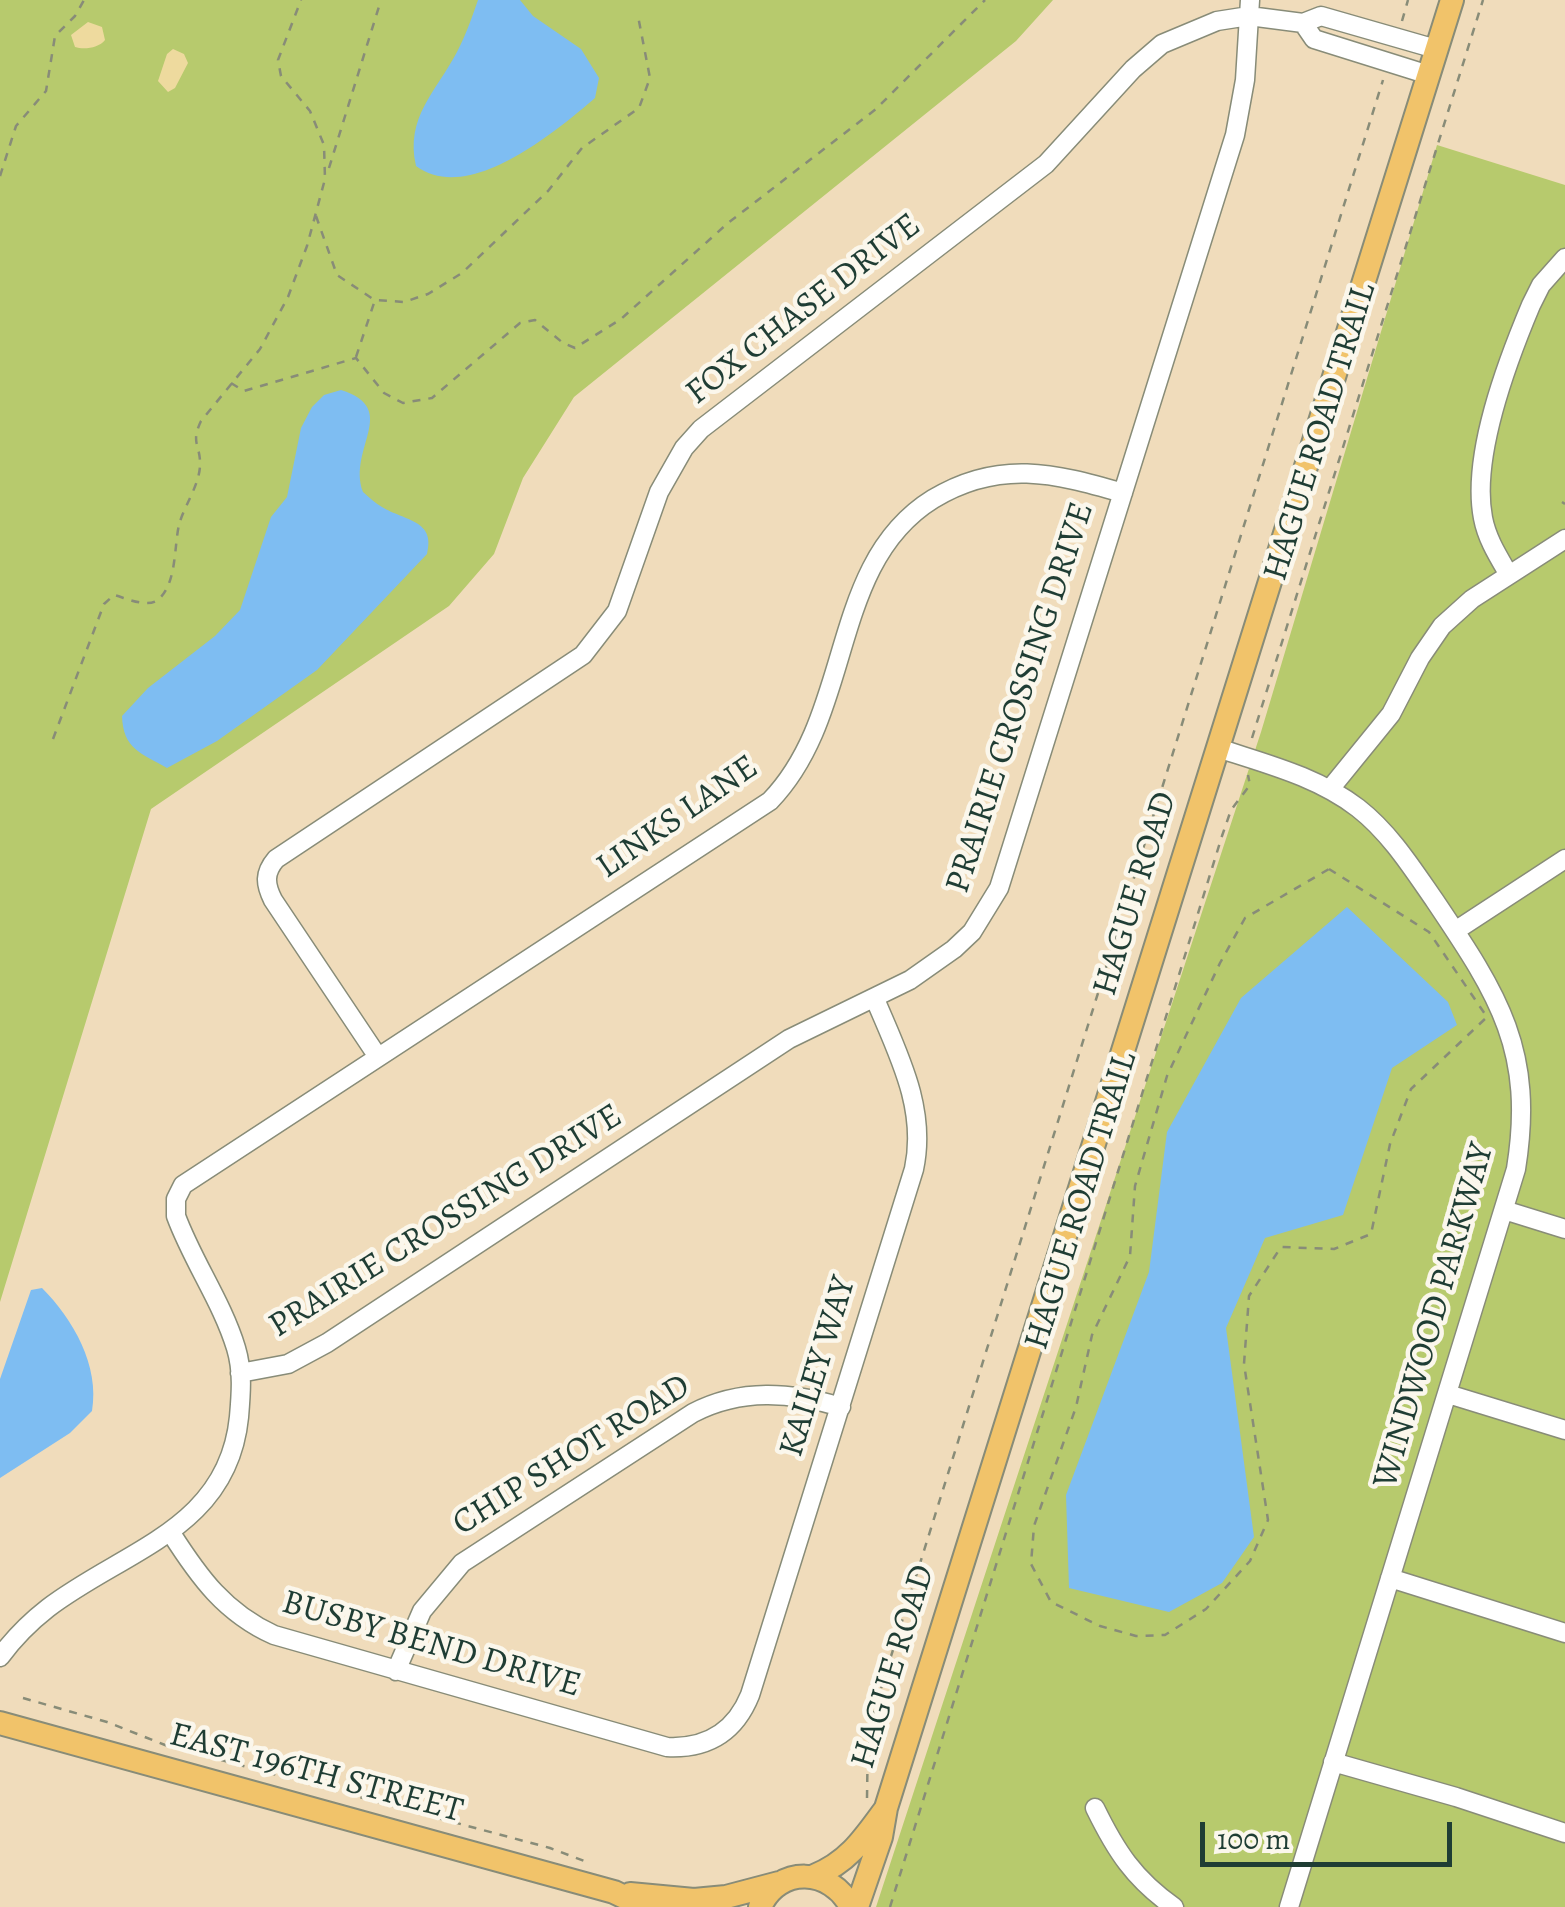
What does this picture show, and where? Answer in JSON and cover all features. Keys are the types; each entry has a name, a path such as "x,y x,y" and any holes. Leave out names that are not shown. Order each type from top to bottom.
{"main road":[{"name":"HAGUE ROAD","path":"854,1907 881,1838 886,1808 1452,0"},
{"name":"EAST 196TH STREET","path":"0,1723 614,1892 694,1900 726,1898 814,1876"},
{"name":"HAGUE ROAD","path":"814,1876 849,1857 886,1808"},
{"path":"814,1876 835,1885 854,1907"},
{"path":"760,1907 779,1883"},
{"name":"EAST 196TH STREET","path":"614,1892 645,1907"}],"street":[{"name":"FOX CHASE DRIVE","path":"378,1058 273,900 266,874 276,858 582,655 617,611 659,492 684,448 701,429 1046,164 1132,68 1162,44 1250,8 1303,23 1321,16 1436,49"},
{"name":"PRAIRIE CROSSING DRIVE","path":"240,1372 271,1370 304,1356 789,1040 910,980 972,932 1000,888 1235,135 1245,80 1250,8"},
{"name":"FOX CHASE DRIVE","path":"1303,23 1314,39 1429,75"},
{"path":"1509,575 1482,514 1480,478 1484,447 1530,305 1565,258"},
{"name":"LINKS LANE","path":"240,1372 226,1322 180,1227 176,1199 183,1185 748,817 778,793 813,740 854,610 874,561 920,508 956,486 1005,473 1037,472 1123,493"},
{"path":"1330,789 1391,714 1442,626 1472,599 1565,539"},
{"name":"WINDWOOD PARKWAY","path":"1218,748 1301,775 1330,789 1379,826 1404,855 1495,994 1519,1066 1521,1142 1516,1170 1289,1907"},
{"path":"1455,931 1565,859"},
{"name":"KAILEY WAY","path":"712,1741 735,1722 750,1695 918,1152 912,1091 875,999"},
{"path":"1504,1210 1565,1229"},
{"path":"0,1656 48,1608 170,1533 200,1506 226,1467 238,1428 240,1372"},
{"name":"CHIP SHOT ROAD","path":"396,1671 422,1611 462,1564 693,1413 711,1404 754,1394 796,1396 841,1407"},
{"path":"1448,1394 1565,1430"},
{"name":"BUSBY BEND DRIVE","path":"170,1533 210,1590 243,1620 274,1636 667,1746 681,1748 712,1741"},
{"path":"1390,1578 1565,1632"},
{"path":"1333,1762 1565,1833"},
{"path":"1095,1808 1118,1855 1174,1907"}],"path":[{"path":"0,176 16,126 46,91 54,36 84,0"},
{"path":"301,0 278,60 281,76 310,111 324,145 325,179"},
{"path":"53,739 104,604 114,595 146,604 161,596 177,558 180,522 200,469 195,434 201,421 260,348 288,297 381,0"},
{"path":"356,358 384,393 403,403 432,398 520,323 535,320 562,343 575,348 620,318 728,223 876,109 986,0"},
{"name":"HAGUE ROAD TRAIL","path":"890,1907 1222,836 1231,810 1250,786 1246,757 1483,0"},
{"path":"316,216 337,275 375,300 404,302 428,294 462,273 548,191 582,148 639,108 650,78 638,16"},
{"path":"356,358 375,300"},
{"path":"232,383 244,391 356,358"},
{"path":"1329,869 1428,932 1487,1017 1411,1089 1390,1144 1371,1234 1334,1249 1281,1247 1249,1296 1244,1364 1268,1520 1250,1561 1206,1609 1165,1635 1136,1636 1100,1626 1068,1611 1051,1602 1030,1564 1034,1526 1076,1407 1092,1335 1130,1256 1135,1186 1167,1076 1220,963 1246,918 1329,869"}],"green space":[{"path":"0,0 1053,0 1016,41 574,397 523,478 494,554 449,606 151,809 0,1302"},
{"path":"1437,145 1565,185 1565,1907 876,1907 1261,732"}],"sand":[{"path":"88,22 102,27 105,40 91,48 75,47 71,35"},
{"path":"173,49 184,54 188,63 175,88 168,92 158,81 167,54"}],"water":[{"path":"478,0 520,0 533,16 581,49 599,78 595,98 510,160 460,177 437,176 416,166 415,133 424,106 460,46"},
{"path":"341,390 359,398 368,408 370,419 360,476 363,492 382,507 423,528 429,543 427,554 317,670 217,741 167,768 130,743 122,716 148,688 215,636 240,610 271,517 287,497 301,428 324,395"},
{"path":"1347,907 1448,1002 1457,1025 1392,1068 1343,1215 1265,1238 1226,1328 1254,1537 1222,1583 1169,1612 1069,1588 1066,1495 1149,1272 1167,1132 1241,998"},
{"path":"42,1288 82,1344 92,1377 92,1411 70,1433 0,1478 0,1379 31,1290"}]}
